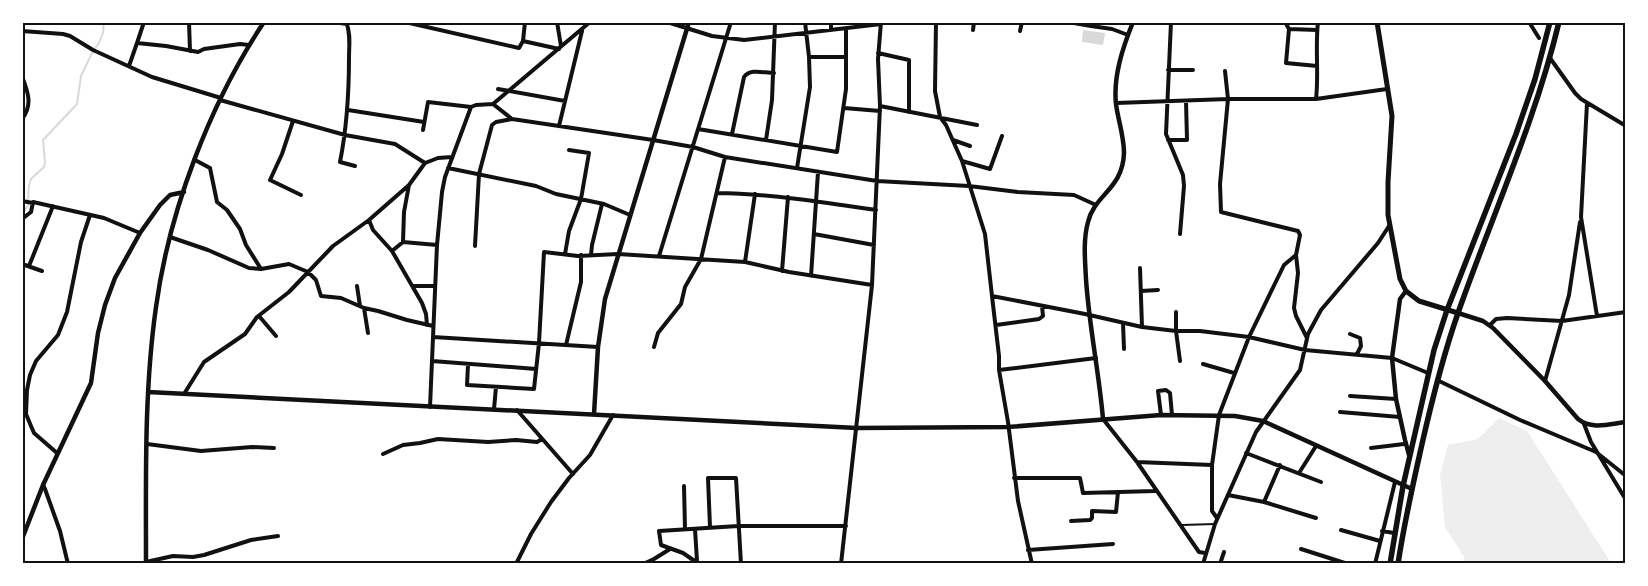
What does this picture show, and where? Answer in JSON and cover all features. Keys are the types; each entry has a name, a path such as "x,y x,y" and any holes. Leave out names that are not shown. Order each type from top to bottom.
{"highway":[{"path":"1390,564 1403,486 1428,373 1448,310 1516,134 1535,79 1550,22"},
{"path":"1398,564 1412,489 1437,380 1458,313 1530,120 1550,58 1559,22"}],"main road":[{"path":"1377,22 1392,116 1387,200 1389,226 1398,271 1406,291 1419,301 1458,313"}],"street":[{"path":"129,66 144,22"},
{"path":"189,22 190,51"},
{"path":"264,22 249,45 221,99 195,160 170,237 162,272 156,306 148,392 146,562 173,556 193,557 204,555 251,540 278,536"},
{"path":"333,22 346,23 349,34 348,110 340,162 355,166"},
{"path":"405,22 520,48 523,41 525,22"},
{"path":"557,22 560,48"},
{"path":"493,104 590,22"},
{"path":"668,22 726,39 744,40 806,34 881,23 878,53 880,109 872,285 841,564"},
{"path":"594,414 598,347 605,299 689,22"},
{"path":"659,256 731,22"},
{"path":"766,140 772,100 775,22"},
{"path":"797,168 809,95 809,57 805,22"},
{"path":"831,22 831,30"},
{"path":"936,22 934,84 940,117 962,161 985,234 996,325 999,370 1008,422 1014,478 1032,564"},
{"path":"973,30 974,22"},
{"path":"1020,32 1022,22"},
{"path":"1068,22 1092,24 1128,34"},
{"path":"1133,22 1122,48 1116,103 1124,153 1122,165 1112,187 1091,212 1086,234 1085,264 1103,419 1137,462 1199,552 1205,553"},
{"path":"1171,22 1166,134 1183,175 1184,186 1180,234"},
{"path":"1285,22 1289,29 1286,63 1317,66"},
{"path":"1316,99 1318,81 1318,22"},
{"path":"1529,22 1539,38"},
{"path":"698,129 837,152 844,108 846,29"},
{"path":"1289,29 1317,30"},
{"path":"559,126 582,30"},
{"path":"22,31 70,36 93,50 162,81 293,121 345,135 395,144 425,163"},
{"path":"523,41 560,48"},
{"path":"137,43 198,52 204,49 240,44 249,45"},
{"path":"878,53 908,60 909,112"},
{"path":"809,57 846,57"},
{"path":"1550,58 1575,93 1586,103 1626,126"},
{"path":"1168,70 1193,70"},
{"path":"1225,71 1228,99 1220,184 1221,212 1298,231 1300,235 1296,255 1298,273 1294,308 1307,338"},
{"path":"732,134 746,73 774,73"},
{"path":"22,76 29,97 26,114 22,119"},
{"path":"498,89 565,101"},
{"path":"1116,103 1228,99 1316,99 1387,89"},
{"path":"1168,140 1187,140 1186,101"},
{"path":"423,130 428,102 471,107 493,104 512,119"},
{"path":"1545,381 1568,295 1581,217 1586,103"},
{"path":"430,407 437,245 442,192 448,168 471,107"},
{"path":"844,108 909,112 977,125"},
{"path":"348,110 424,122"},
{"path":"475,246 479,174 492,125 496,122 512,119 653,140 693,147 725,157 818,172 877,180 1074,195 1096,205"},
{"path":"293,121 282,154 270,180 301,195"},
{"path":"962,161 990,169 1002,136"},
{"path":"953,140 970,146"},
{"path":"565,254 569,231 581,198 589,153 569,150"},
{"path":"184,394 204,362 245,334 259,316 289,292 333,246 369,220 409,185 425,163 438,158 452,157"},
{"path":"654,347 658,333 681,304 686,287 701,260 725,157"},
{"path":"195,160 210,168 217,202 228,210 240,228 246,245 261,270"},
{"path":"448,168 536,186 556,194 602,204 630,215"},
{"path":"811,276 818,172"},
{"path":"403,242 404,212 409,185"},
{"path":"22,539 42,485 91,383 98,333 115,278 140,233 164,199 170,195 184,192"},
{"path":"718,192 755,194 876,210"},
{"path":"745,262 755,194"},
{"path":"782,271 788,198"},
{"path":"22,219 31,212 28,202 90,214 140,233"},
{"path":"591,255 602,204"},
{"path":"30,266 53,206"},
{"path":"57,453 34,433 26,414 27,390 30,375 36,361 58,334 67,312 81,242 90,214"},
{"path":"1581,217 1597,316"},
{"path":"369,220 373,230 392,251 412,286 424,308 427,325"},
{"path":"1203,564 1217,518 1246,453 1263,421 1300,370 1311,327 1321,310 1378,243 1389,226"},
{"path":"814,234 874,245"},
{"path":"170,237 208,250 249,268 261,270 289,264 308,272 316,280 321,296 341,298 362,307 433,326"},
{"path":"392,251 403,242 437,245"},
{"path":"468,365 467,384 534,389 539,343 544,252 581,256 618,254 745,262 782,271 872,285"},
{"path":"1217,518 1212,511 1212,465 1219,415 1249,337 1284,264 1296,255"},
{"path":"566,345 581,282 581,256"},
{"path":"22,264 42,272"},
{"path":"1140,268 1142,327"},
{"path":"358,286 368,333"},
{"path":"412,286 435,286"},
{"path":"1141,291 1158,290"},
{"path":"1406,291 1400,299 1392,358 1396,399 1410,457"},
{"path":"992,296 1142,327 1249,337 1305,350 1392,358 1428,373"},
{"path":"996,325 1039,319 1042,316 1042,306"},
{"path":"1176,312 1176,331 1180,361"},
{"path":"1490,325 1496,319 1562,321 1626,312"},
{"path":"1458,313 1475,317 1490,325 1584,424 1595,426 1626,422"},
{"path":"259,316 276,336"},
{"path":"1124,323 1124,349"},
{"path":"1350,334 1360,338 1361,346 1357,354"},
{"path":"433,337 598,347"},
{"path":"999,370 1096,358"},
{"path":"432,361 536,369"},
{"path":"1203,364 1234,373"},
{"path":"1437,380 1520,420 1596,452 1626,476"},
{"path":"494,409 496,386"},
{"path":"1160,415 1158,391 1166,390 1170,394 1172,415"},
{"path":"148,392 857,428 1008,427 1160,415 1219,415 1263,421 1412,489"},
{"path":"1350,396 1396,399"},
{"path":"517,410 573,474"},
{"path":"1340,412 1400,417"},
{"path":"516,564 531,534 551,502 590,455 613,415"},
{"path":"1584,424 1587,435 1596,452 1626,500"},
{"path":"383,454 403,445 438,439 537,442 542,439"},
{"path":"147,444 201,450 252,447 274,448"},
{"path":"1371,448 1404,444"},
{"path":"1299,473 1316,446"},
{"path":"1246,453 1320,482"},
{"path":"1137,462 1212,465"},
{"path":"1264,502 1280,466"},
{"path":"710,527 708,478 736,478 741,564"},
{"path":"1014,478 1080,478 1083,493 1156,491"},
{"path":"1375,564 1395,482"},
{"path":"42,485 60,531 68,564"},
{"path":"684,486 685,529"},
{"path":"1070,521 1090,520 1092,518 1092,511 1116,512 1118,492"},
{"path":"1228,495 1264,502 1316,518"},
{"path":"698,562 683,553 661,545 659,531 738,526 846,526"},
{"path":"695,529 698,562"},
{"path":"1341,530 1380,541"},
{"path":"1382,531 1394,533"},
{"path":"1028,550 1113,544"},
{"path":"643,564 654,560 670,549"},
{"path":"1301,549 1348,564"},
{"path":"1220,564 1224,552"}],"lane":[{"path":"1180,525 1215,524"}],"shaded area":[{"path":"1083,30 1105,33 1103,45 1082,42"},
{"path":"1499,418 1527,431 1611,563 1464,563 1464,557 1445,527 1440,474 1448,445 1478,439"}],"waterway":[{"path":"22,215 28,205 31,179 44,167 43,140 77,104 81,76 99,43 103,33 104,22"}]}
